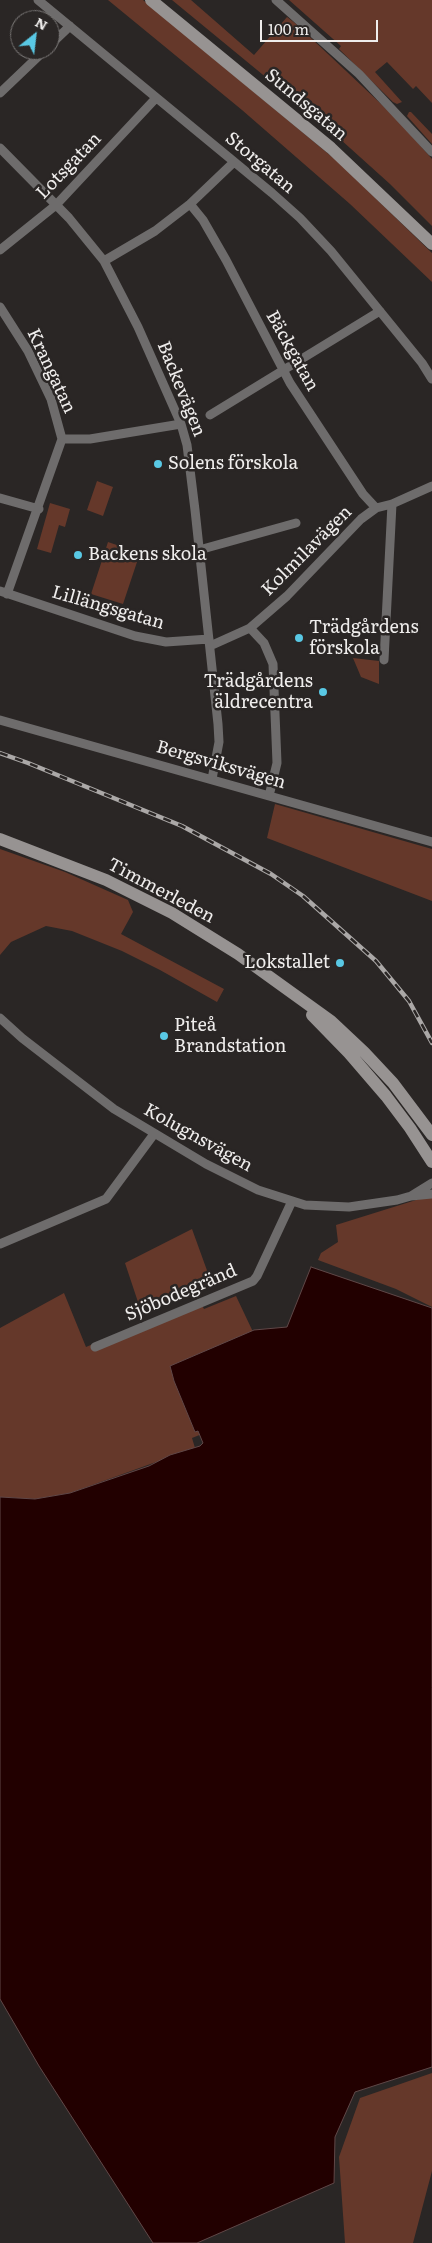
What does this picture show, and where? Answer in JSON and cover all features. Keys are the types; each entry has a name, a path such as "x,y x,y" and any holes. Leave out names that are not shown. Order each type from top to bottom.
{"main road":[{"name":"Sundsgatan","path":"151,0 331,148 432,244"},
{"name":"Timmerleden","path":"0,839 78,869 172,913 238,954 331,1022 364,1052 392,1083 432,1134"},
{"name":"Timmerleden","path":"293,996 349,1054 386,1096 432,1162"}],"street":[{"name":"Storgatan","path":"38,0 300,218 331,251 432,379"},
{"path":"276,0 359,74 432,152"},
{"path":"60,36 70,26"},
{"path":"0,92 34,60"},
{"name":"Lotsgatan","path":"0,250 56,205 156,98"},
{"name":"Backevägen","path":"0,148 56,205 104,262 138,327 181,424 187,445 218,742 212,779"},
{"path":"104,262 149,235 190,204 234,162"},
{"name":"Bäckgatan","path":"190,204 203,220 226,260 282,370 363,494 376,508"},
{"name":"Krangatan","path":"0,306 28,351 51,399 62,439 38,510 4,593"},
{"path":"210,415 380,311"},
{"path":"62,439 90,439 181,424"},
{"name":"Kolmilavägen","path":"209,643 250,628 286,596 361,519 376,508 392,504 432,486"},
{"path":"0,498 38,510"},
{"path":"384,660 392,504"},
{"path":"199,550 296,523"},
{"name":"Lillängsgatan","path":"4,593 135,636 166,642 209,643"},
{"path":"250,628 264,643 272,664 277,763 269,796"},
{"name":"Bergsviksvägen","path":"0,720 432,842"},
{"name":"Kolugnsvägen","path":"0,1018 77,1081 154,1134 206,1164 258,1190 306,1205 349,1207 432,1194"},
{"path":"0,1244 106,1199 154,1134"},
{"name":"Kolugnsvägen","path":"411,1196 432,1184"},
{"name":"Sjöbodegränd","path":"94,1347 253,1281 292,1201"}],"shaded area":[{"path":"108,0 143,0 337,161 432,253 432,282 350,204 242,110"},
{"path":"172,0 191,0 254,55 287,17 295,23 396,118 432,159 432,226 390,184 330,130"},
{"path":"289,0 432,0 432,103 416,86 413,89 387,62 375,72 402,102 397,104 393,102 339,49 341,46"},
{"path":"409,112 432,134 432,144 407,116"},
{"path":"97,481 113,487 103,516 87,510"},
{"path":"50,503 70,509 65,527 59,525 51,553 37,549"},
{"path":"108,542 140,553 123,604 91,594"},
{"path":"353,658 379,661 379,684 361,677"},
{"path":"275,804 432,849 432,901 267,838"},
{"path":"0,849 65,872 128,900 133,912 121,934 224,989 217,1002 122,951 72,931 46,926 11,942 0,955"},
{"path":"432,1195 432,1307 396,1289 318,1260 321,1253 338,1242 336,1225"},
{"path":"192,1229 213,1287 200,1291 183,1290 165,1304 140,1308 125,1263"},
{"path":"311,1267 432,1308 432,2067 355,2092 335,2137 334,2183 197,2243 153,2243 39,2066 0,1999 0,1497 35,1499 70,1493 149,1466 170,1455 200,1446 203,1443 198,1431 195,1432 174,1381 170,1366 254,1330 287,1327"},
{"path":"64,1293 86,1347 199,1300 204,1309 236,1296 254,1334 202,1434 192,1438 195,1448 70,1493 35,1499 0,1497 0,1328"},
{"path":"432,2073 432,2171 413,2243 345,2243 339,2157 360,2098"}],"railway":[{"path":"0,753 182,826 271,874 303,896 376,961 409,1001 432,1043"}],"place":[{"name":"Solens förskola","path":"158,464"},
{"name":"Backens skola","path":"78,555"},
{"name":"Trädgårdens förskola","path":"299,638"},
{"name":"Trädgårdens äldrecentra","path":"323,692"},
{"name":"Lokstallet","path":"340,963"},
{"name":"Piteå Brandstation","path":"164,1036"}]}
